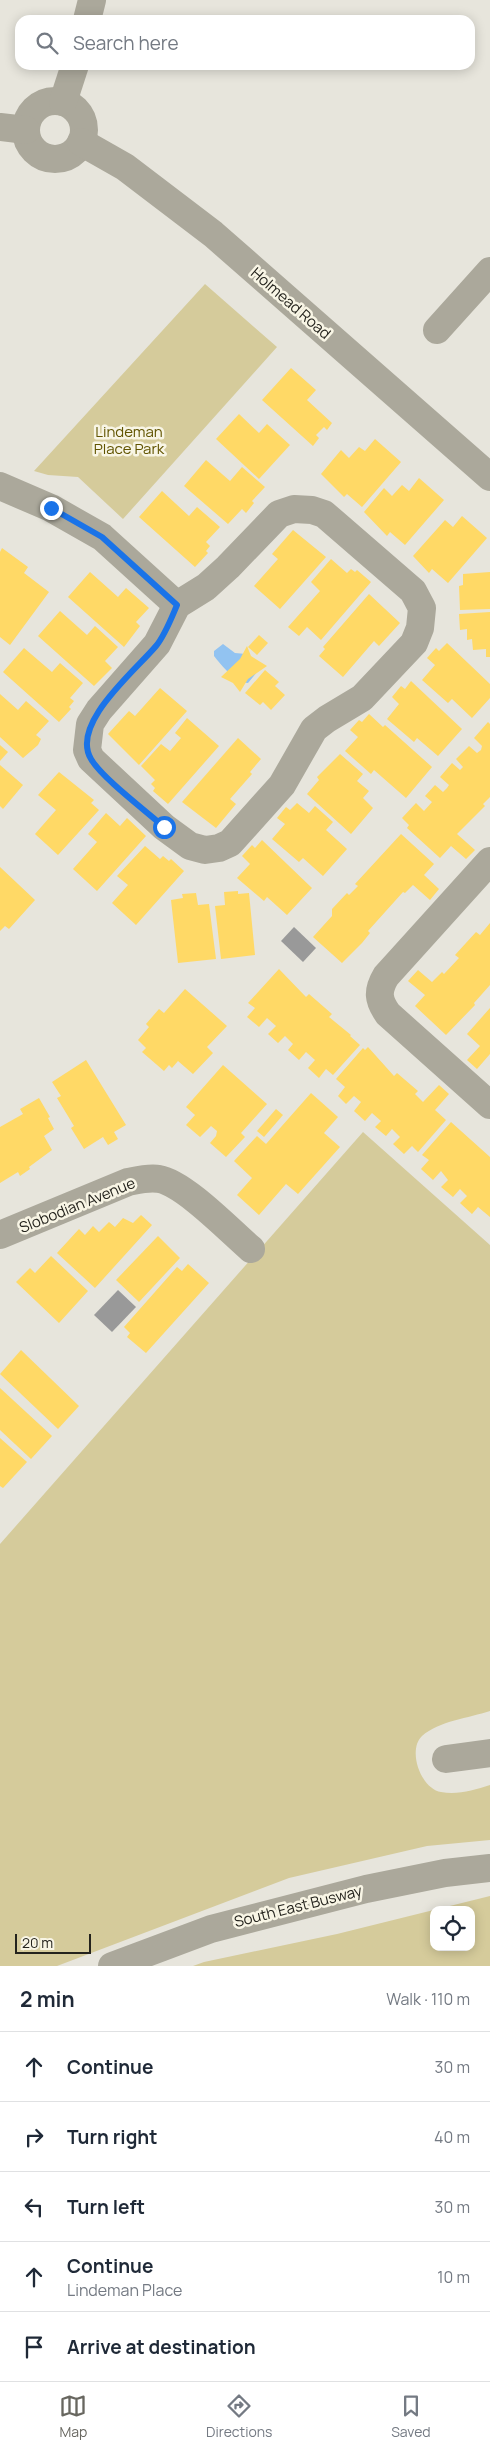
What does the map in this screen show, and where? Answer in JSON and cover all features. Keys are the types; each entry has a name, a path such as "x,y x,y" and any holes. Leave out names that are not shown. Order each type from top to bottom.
{"street":[{"path":"88,15 92,0"},
{"path":"63,102 73,70"},
{"path":"53,101 63,102 73,107 80,115 84,132 81,142 69,155 51,159 40,155 13,128 38,107 53,101"},
{"name":"Holmead Road","path":"81,142 125,167 213,234 486,464"},
{"path":"438,330 487,279"},
{"path":"0,486 51,508 102,537 177,605"},
{"path":"294,509 312,510 324,514 413,592 422,608 420,628 414,643 362,698 314,729 282,785 230,843 219,848 205,850 190,846 164,827 98,769 87,750 87,736 95,715 158,644 177,605 206,587 228,568 280,514 294,509"},
{"path":"490,861 386,976 379,988 379,1002 388,1014 490,1105"},
{"name":"Slobodian Avenue","path":"0,1235 128,1182 153,1178 166,1181 182,1190 251,1249"},
{"path":"446,1759 490,1753"},
{"name":"South East Busway","path":"112,1966 211,1929 366,1889 445,1873 490,1868"}],"green space":[{"name":"Lindeman Place Park","path":"205,284 277,347 123,519 78,477 48,475 34,471"},
{"path":"363,1132 490,1245 490,1711 445,1723 429,1731 418,1742 416,1759 418,1768 427,1784 441,1792 460,1792 490,1785 490,1840 427,1846 289,1878 57,1966 0,1966 0,1544"},
{"path":"490,1896 490,1966 193,1966 204,1962 337,1934 430,1911 430,1951 475,1951 475,1906 450,1906"}],"water":[{"path":"223,644 235,653 246,654 257,672 248,683 234,677 214,656 214,651"}],"building: Homes":[{"path":"291,368 316,390 307,400 332,423 327,430 324,427 316,435 319,438 313,446 262,400"},
{"path":"239,414 259,433 267,424 290,445 259,479 216,439"},
{"path":"375,439 401,462 362,507 347,494 344,497 321,474 341,450 349,458 359,447 365,451"},
{"path":"206,460 230,481 242,467 265,487 252,501 254,503 246,513 242,509 228,524 184,486"},
{"path":"419,478 444,500 405,545 390,532 387,536 364,512 384,488 392,496 402,485 409,491"},
{"path":"162,491 189,516 197,507 220,527 206,542 210,546 206,551 208,553 195,567 139,517"},
{"path":"462,516 487,538 448,583 432,569 429,573 413,556 445,520 453,527"},
{"path":"293,530 326,557 280,609 254,586 278,559 272,554"},
{"path":"2,548 28,567 24,573 49,592 10,645 0,637 0,552"},
{"path":"331,559 347,573 351,569 355,572 357,570 371,582 321,640 307,627 299,636 288,627 320,591 311,582"},
{"path":"90,572 118,597 126,588 149,608 136,622 140,626 124,647 68,597"},
{"path":"490,572 490,609 460,610 459,586 463,585 463,574"},
{"path":"369,594 400,623 379,646 374,641 343,677 319,656 325,649 323,647"},
{"path":"60,611 87,635 95,626 118,647 105,661 112,668 94,686 38,636"},
{"path":"490,612 490,657 486,657 486,649 473,650 472,639 467,640 467,629 460,630 459,614"},
{"path":"259,635 268,643 257,655 248,647"},
{"path":"447,643 490,684 490,698 472,718 452,699 448,703 422,680 435,665 427,658 436,648 439,651"},
{"path":"247,646 251,656 267,666 248,679 240,692 233,683 221,677 240,659"},
{"path":"24,648 52,672 60,663 83,683 70,698 74,701 69,707 71,709 59,722 3,672"},
{"path":"265,670 279,682 275,686 285,695 271,710 263,702 260,705 245,693"},
{"path":"411,681 462,729 438,756 417,738 414,742 387,719 399,704 392,697 401,686 405,689"},
{"path":"160,688 187,711 139,765 108,734 129,711 135,716"},
{"path":"0,694 18,710 26,701 49,721 36,735 41,739 38,745 23,758 0,737"},
{"path":"369,714 383,727 385,725 432,767 406,798 374,770 371,774 345,751 358,737 350,730 359,720 362,722"},
{"path":"187,718 219,746 168,804 153,791 155,788 151,784 155,780 141,766 161,744 170,751 181,738 175,733"},
{"path":"488,722 490,724 490,797 483,804 485,806 457,834 475,850 466,859 451,846 440,858 407,828 409,825 402,818 416,803 424,811 432,802 425,796 435,785 443,792 447,788 449,785 440,777 452,763 460,770 463,767 456,759 469,746 477,753 481,750 482,746 474,738"},
{"path":"238,738 261,759 250,772 252,774 230,799 236,804 216,828 182,802"},
{"path":"0,745 8,752 0,761"},
{"path":"340,754 363,774 357,781 369,791 363,798 373,808 351,834 307,794 319,780 317,777"},
{"path":"0,765 23,785 3,809 0,806"},
{"path":"59,772 94,800 91,803 99,810 58,855 35,834 56,810 38,795"},
{"path":"297,803 309,813 315,806 333,822 326,830 347,849 323,876 303,858 299,862 272,839 285,824 277,818 286,807 290,810"},
{"path":"106,813 120,826 127,818 146,836 97,891 73,869 97,842 88,834"},
{"path":"401,834 434,864 424,875 439,889 430,900 413,885 405,893 403,892 368,931 370,933 362,943 342,963 313,937 332,916 332,909 347,893 349,895 358,886 355,884"},
{"path":"262,840 312,888 287,915 267,897 264,901 237,878 250,864 242,856 252,845 255,848"},
{"path":"145,846 160,859 163,856 169,861 171,859 184,871 136,925 112,903 128,885 117,876"},
{"path":"0,867 35,900 9,929 5,926 0,931"},
{"path":"238,891 238,894 249,893 255,955 221,959 215,906 225,905 224,892"},
{"path":"196,893 198,905 209,904 216,959 178,963 171,900 183,898 182,894"},
{"path":"490,923 490,985 474,1003 475,1005 446,1035 415,1006 425,995 408,981 418,970 432,982 442,972 444,974 459,958 455,955 476,932 480,935"},
{"path":"279,969 306,997 309,994 332,1014 329,1017 360,1045 333,1075 326,1069 319,1078 308,1068 315,1060 306,1052 299,1060 288,1050 293,1044 285,1036 278,1043 268,1034 276,1026 267,1018 259,1027 247,1017 255,1008 248,1003"},
{"path":"185,989 227,1026 207,1047 213,1053 193,1074 178,1061 172,1068 169,1065 164,1071 142,1052 146,1048 138,1040 149,1027 146,1024 159,1009 164,1013"},
{"path":"490,1008 490,1054 477,1069 467,1060 480,1046 467,1034"},
{"path":"368,1047 394,1076 397,1073 418,1091 415,1094 423,1102 439,1085 449,1094 435,1110 446,1120 418,1152 412,1146 404,1154 393,1144 400,1137 392,1129 386,1136 375,1127 381,1121 372,1113 365,1121 354,1111 361,1102 354,1096 346,1104 338,1096 345,1087 336,1079 363,1048 365,1050"},
{"path":"86,1060 126,1125 114,1132 118,1139 108,1145 103,1137 84,1149 71,1128 74,1126 57,1098 61,1096 52,1082"},
{"path":"223,1065 267,1104 241,1133 245,1137 226,1157 210,1143 216,1136 217,1131 211,1126 200,1137 186,1125 195,1115 186,1107"},
{"path":"311,1093 338,1117 324,1133 340,1147 298,1194 286,1184 259,1215 237,1195 252,1178 234,1161 257,1136 266,1144"},
{"path":"39,1098 50,1117 48,1118 54,1129 44,1136 52,1150 20,1176 18,1172 0,1183 0,1127 23,1114 20,1109"},
{"path":"276,1109 283,1115 264,1137 257,1131"},
{"path":"451,1122 490,1157 490,1217 478,1207 472,1214 460,1203 467,1196 460,1189 453,1197 441,1187 448,1180 441,1171 433,1180 421,1169 429,1160 422,1155"},
{"path":"141,1215 152,1225 95,1288 57,1253 79,1229 85,1235 93,1226 99,1232 109,1222 115,1227 123,1218 133,1223"},
{"path":"158,1236 180,1258 139,1302 116,1280"},
{"path":"51,1256 88,1291 59,1323 16,1282 30,1268 35,1273"},
{"path":"188,1264 209,1283 146,1353 127,1337 130,1333 124,1327 177,1267 182,1271"},
{"path":"21,1350 79,1406 58,1429 0,1374"},
{"path":"0,1388 52,1436 31,1459 0,1430"},
{"path":"0,1438 27,1462 3,1488 0,1486"}],"building: Industry":[{"path":"294,927 316,948 303,962 281,941"},
{"path":"118,1290 136,1307 112,1332 94,1315"}],"route":[{"path":"51,508 102,537 177,605 158,644 95,715 87,736 87,750 98,769 164,827"}]}
